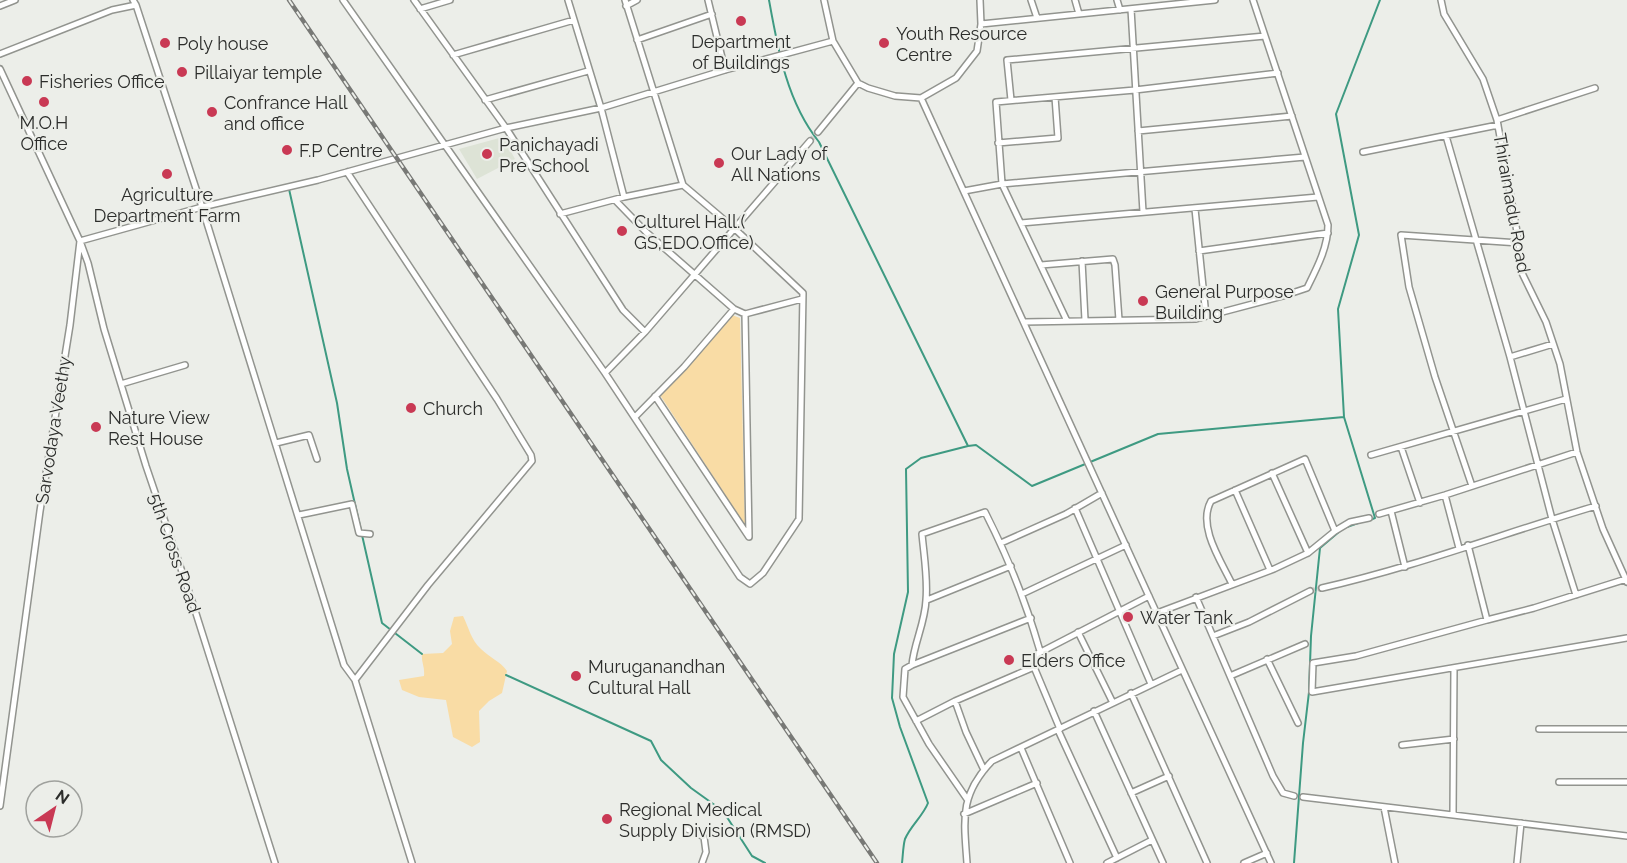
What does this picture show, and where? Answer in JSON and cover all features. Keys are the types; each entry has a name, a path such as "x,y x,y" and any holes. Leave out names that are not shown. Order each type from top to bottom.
{"street":[{"path":"0,6 15,0"},
{"path":"343,0 605,373 740,577 750,584 763,573 799,519 803,293 735,229 683,185 626,3 638,0"},
{"path":"414,0 506,128 623,310 645,332"},
{"path":"420,9 450,0"},
{"path":"568,0 601,108 624,197"},
{"path":"708,0 725,70"},
{"path":"824,0 833,41 858,83 896,96 921,99 956,78 977,51 981,24 980,0"},
{"path":"1031,0 1037,18"},
{"path":"1075,0 1079,14"},
{"path":"1117,0 1120,10"},
{"path":"981,24 1131,9 1159,3 1215,0"},
{"path":"1024,322 1196,319 1307,288 1319,262 1328,233 1328,225 1253,0"},
{"name":"Thiraimadu Road","path":"1441,0 1444,14 1483,79 1498,123 1522,273 1546,322 1560,364 1577,452 1603,529 1626,580"},
{"path":"0,54 135,2 202,207 344,665 355,680 414,862"},
{"path":"1131,9 1143,212"},
{"path":"637,40 712,15"},
{"path":"453,55 574,20"},
{"path":"1011,100 1007,60 1265,36"},
{"path":"0,69 80,241 506,128 601,108 725,70 833,41"},
{"path":"485,100 588,71"},
{"path":"1067,321 1002,184 996,102 1135,90 1278,73"},
{"path":"818,132 858,83"},
{"path":"1363,152 1498,123 1595,87"},
{"path":"998,143 1058,138 1054,97"},
{"path":"921,99 1271,863"},
{"path":"1138,131 1292,116"},
{"path":"1446,136 1510,357 1552,519 1576,595"},
{"path":"605,373 645,332 810,141"},
{"path":"964,190 1002,184 1305,157"},
{"path":"347,172 496,399 531,454 532,460 428,585 355,680"},
{"path":"560,214 624,197 683,185"},
{"path":"1021,223 1318,198"},
{"path":"615,200 646,232 734,309 745,314 802,299"},
{"path":"1196,209 1206,316"},
{"path":"1199,251 1328,233"},
{"path":"1472,486 1435,377 1409,287 1401,235 1519,243"},
{"name":"5th Cross Road","path":"80,241 121,384 275,863"},
{"name":"Sarvodaya Veethy","path":"0,806 80,241"},
{"path":"1041,265 1113,259 1119,320"},
{"path":"1082,261 1085,320"},
{"path":"635,417 734,309"},
{"path":"655,396 749,537 745,314"},
{"path":"1510,357 1553,344"},
{"path":"121,384 184,365"},
{"path":"1371,455 1566,399"},
{"path":"276,443 309,435 317,459"},
{"path":"1401,447 1420,503"},
{"path":"1379,514 1577,452"},
{"path":"1232,584 1208,528 1207,508 1211,501 1305,459 1335,531"},
{"path":"1272,473 1308,553"},
{"path":"1234,490 1270,570"},
{"path":"1001,543 1102,493"},
{"path":"1445,495 1458,548"},
{"path":"298,515 352,504 359,533 370,534"},
{"path":"1322,588 1405,567 1458,548 1596,506"},
{"path":"1075,508 1151,684"},
{"path":"1390,511 1405,567"},
{"path":"912,665 927,600 922,534 984,512 1011,566 1040,651"},
{"path":"1157,613 1308,553 1350,522 1368,518"},
{"path":"1022,594 1126,545"},
{"path":"1468,545 1487,620"},
{"path":"927,600 1011,566"},
{"path":"1626,580 1386,648 1313,663 1312,692 1627,638"},
{"path":"1213,636 1250,622 1310,591"},
{"path":"1117,858 1059,730 1034,667 1040,651 1149,596"},
{"path":"1196,597 1273,776 1283,793 1294,796"},
{"path":"967,799 928,744 903,698 905,669 1030,618"},
{"path":"1078,632 1113,703"},
{"path":"1230,676 1305,644"},
{"path":"1267,659 1298,723"},
{"path":"916,722 954,701 1034,667"},
{"path":"1453,814 1454,668"},
{"path":"967,863 964,814 967,799 992,761 1182,670"},
{"path":"1131,693 1208,863"},
{"path":"954,701 984,770"},
{"path":"1094,711 1163,863"},
{"path":"1539,729 1627,729"},
{"path":"1402,745 1454,739"},
{"path":"1021,748 1071,863"},
{"path":"1131,794 1169,776"},
{"path":"1558,782 1627,782"},
{"path":"964,814 1037,783"},
{"path":"1304,797 1627,836"},
{"path":"1384,807 1395,863"},
{"path":"1517,863 1521,823"},
{"path":"687,829 704,837 706,852 702,863"},
{"path":"1107,863 1152,840"},
{"path":"1244,863 1267,853"}],"shaded area":[{"name":"Panichayadi Pre School","path":"503,137 515,159 477,179 459,149"},
{"path":"732,315 740,318 745,525 660,395"},
{"path":"463,616 472,638 484,652 507,671 502,693 479,711 480,742 472,747 453,737 446,700 419,697 402,690 399,680 424,676 422,654 443,653 452,644 450,631 454,617"}],"waterway":[{"path":"769,0 780,56 791,93 819,142 968,446 921,458 906,469 908,592 894,654 892,698 900,727 928,803 905,839 902,863"},
{"path":"968,446 976,445 1032,486 1158,434 1344,417 1338,309 1359,235 1336,114 1380,0"},
{"path":"289,189 337,403 347,469 382,623 422,654"},
{"path":"1344,417 1375,518 1370,520"},
{"path":"1347,527 1361,522"},
{"path":"1294,863 1320,548 1340,531"},
{"path":"506,675 651,741 661,760 691,788 723,811 752,856 765,863"}],"tunnel":[{"path":"810,141 818,132"},
{"path":"1310,591 1322,588"}],"railway":[{"path":"289,0 877,863"}],"place":[{"name":"Department of Buildings","path":"741,21"},
{"name":"Poly house","path":"165,43"},
{"name":"Youth Resource Centre","path":"884,43"},
{"name":"Pillaiyar temple","path":"182,72"},
{"name":"Fisheries Office","path":"27,81"},
{"name":"M.O.H Office","path":"44,102"},
{"name":"Confrance Hall and office","path":"212,112"},
{"name":"F.P Centre","path":"287,150"},
{"name":"Panichayadi Pre School","path":"487,154"},
{"name":"Our Lady of All Nations","path":"719,163"},
{"name":"Agriculture Department Farm","path":"167,174"},
{"name":"Culturel Hall.( GS,EDO.Office)","path":"622,231"},
{"name":"General Purpose Building","path":"1143,301"},
{"name":"Church","path":"411,408"},
{"name":"Nature View Rest House","path":"96,427"},
{"name":"Water Tank","path":"1128,617"},
{"name":"Elders Office","path":"1009,660"},
{"name":"Muruganandhan Cultural Hall","path":"576,676"},
{"name":"Regional Medical Supply Division (RMSD)","path":"607,819"}]}
